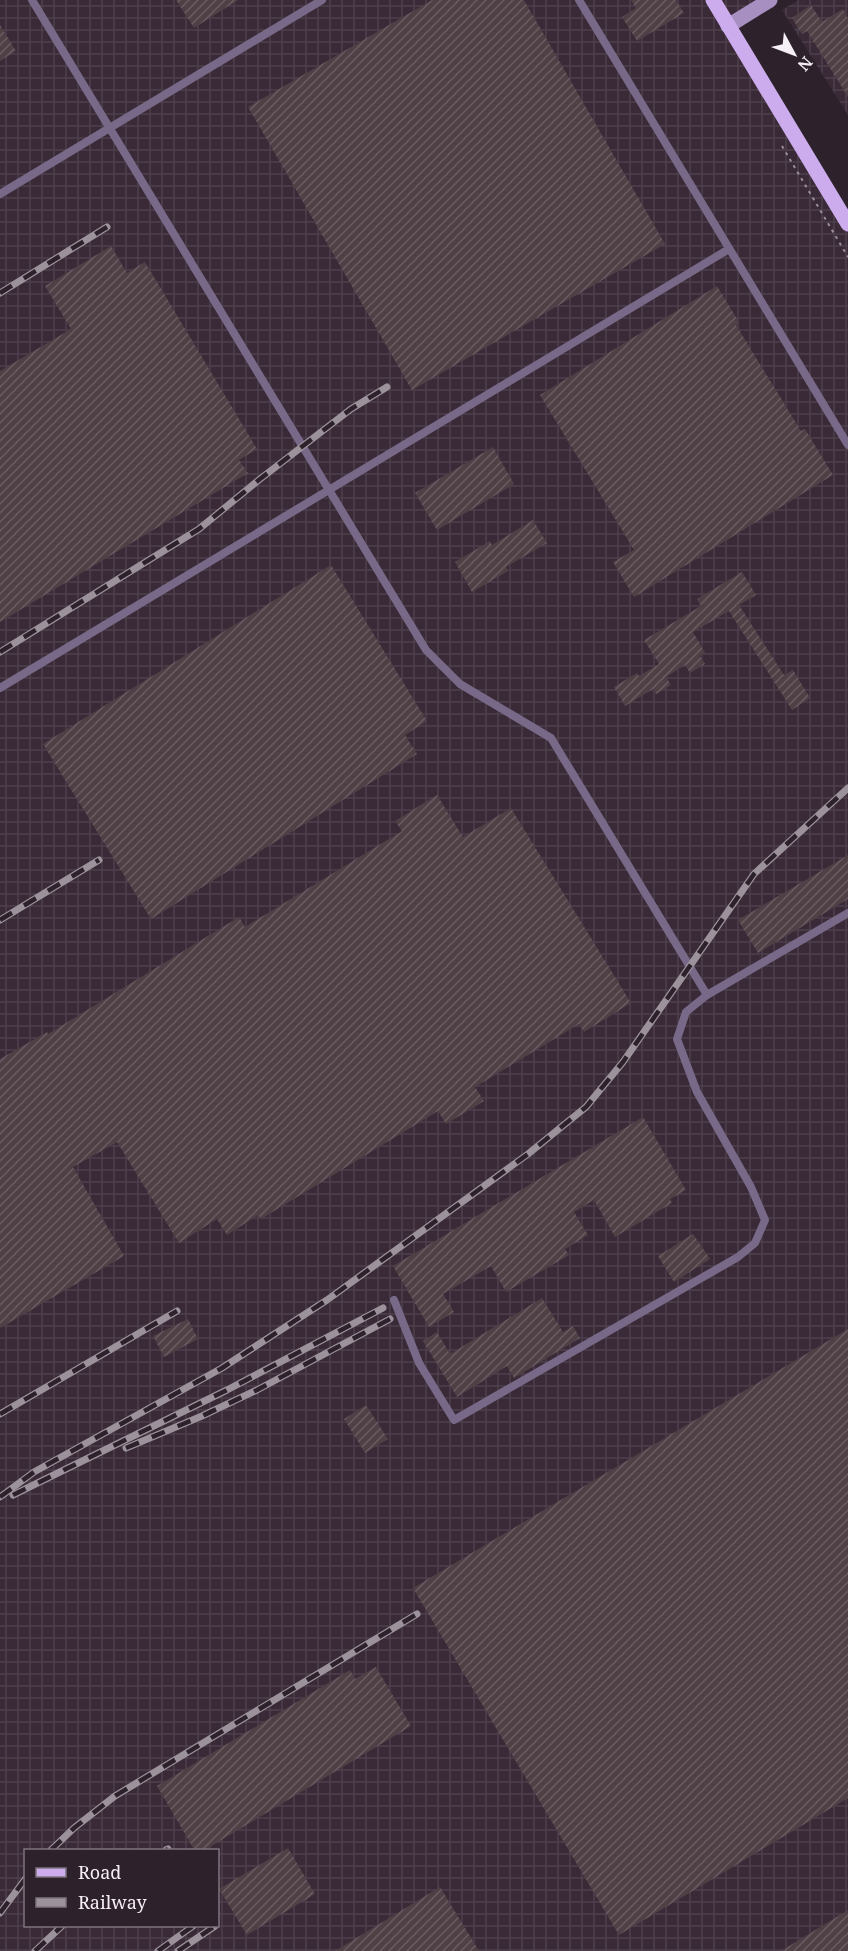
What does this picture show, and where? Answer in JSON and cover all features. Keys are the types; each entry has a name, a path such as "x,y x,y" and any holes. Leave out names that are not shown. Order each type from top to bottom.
{"main road":[{"path":"713,0 848,224"},
{"path":"728,26 770,0"}],"lane":[{"path":"32,0 426,650 460,684 551,738 707,995"},
{"path":"0,194 322,0"},
{"path":"579,0 848,445"},
{"path":"0,688 729,249"},
{"path":"394,1300 419,1364 454,1420 738,1257 755,1244 765,1220 751,1187 697,1092 677,1040 686,1012 707,995 848,913"}],"path":[{"path":"777,138 848,257"}],"shaded area":[{"path":"0,0 713,0 848,224 848,1951 0,1951"},
{"path":"720,0 757,0 730,16"},
{"path":"798,0 848,0 848,115 782,10"}],"building":[{"path":"176,0 238,0 194,28"},
{"path":"432,0 524,0 665,244 412,390 248,107"},
{"path":"631,0 676,0 684,13 637,41 622,17 636,8"},
{"path":"811,5 822,22 843,9 848,18 848,97 807,31 802,34 792,18"},
{"path":"0,25 16,51 0,61"},
{"path":"111,246 127,273 145,262 257,449 239,460 248,473 0,622 0,371 71,329 45,286"},
{"path":"717,286 739,322 736,325 801,431 805,429 833,475 634,597 613,562 634,550 540,395"},
{"path":"493,447 514,484 437,530 415,493"},
{"path":"533,520 547,543 506,567 508,571 472,592 455,562 490,541 492,545"},
{"path":"331,565 427,721 405,735 417,754 151,919 43,744"},
{"path":"742,572 756,595 739,605 784,675 793,670 810,698 792,710 729,611 693,632 705,653 700,656 705,664 690,673 685,665 666,677 671,685 656,694 653,689 625,706 614,687 637,673 639,676 659,664 644,640 701,606 697,599"},
{"path":"437,795 463,837 511,808 631,1003 584,1032 579,1024 475,1087 484,1101 446,1124 438,1111 261,1219 258,1215 227,1235 217,1219 179,1243 117,1142 73,1167 124,1256 0,1328 0,1059 47,1032 48,1034 239,917 245,927 402,831 395,821"},
{"path":"848,855 848,899 758,953 738,920"},
{"path":"643,1117 686,1190 670,1199 672,1203 615,1237 594,1200 574,1212 588,1235 565,1249 569,1255 506,1292 491,1266 443,1294 454,1312 429,1327 393,1266"},
{"path":"693,1234 710,1259 674,1282 658,1256"},
{"path":"542,1298 563,1332 573,1326 580,1338 514,1378 507,1366 457,1397 423,1341 437,1332 450,1354"},
{"path":"188,1319 198,1339 164,1357 153,1336"},
{"path":"848,1329 848,1798 619,1935 413,1588"},
{"path":"366,1405 388,1439 365,1453 344,1419"},
{"path":"376,1667 411,1726 206,1849 194,1849 157,1786 350,1670 355,1679"},
{"path":"288,1848 315,1894 247,1935 219,1889"},
{"path":"440,1887 479,1951 335,1951"},
{"path":"848,1910 848,1951 781,1951"}],"railway":[{"path":"0,293 107,227"},
{"path":"0,652 199,529 351,409 387,387"},
{"path":"0,1497 34,1472 222,1368 327,1300 528,1154 586,1107 623,1062 754,874 848,788"},
{"path":"0,920 99,860"},
{"path":"13,1495 227,1390 383,1308"},
{"path":"0,1414 177,1311"},
{"path":"126,1448 257,1390 390,1319"},
{"path":"52,1849 74,1828 115,1796 417,1614"},
{"path":"0,1913 24,1881"},
{"path":"35,1951 61,1927"},
{"path":"158,1951 192,1927"},
{"path":"178,1951 214,1927"}]}
